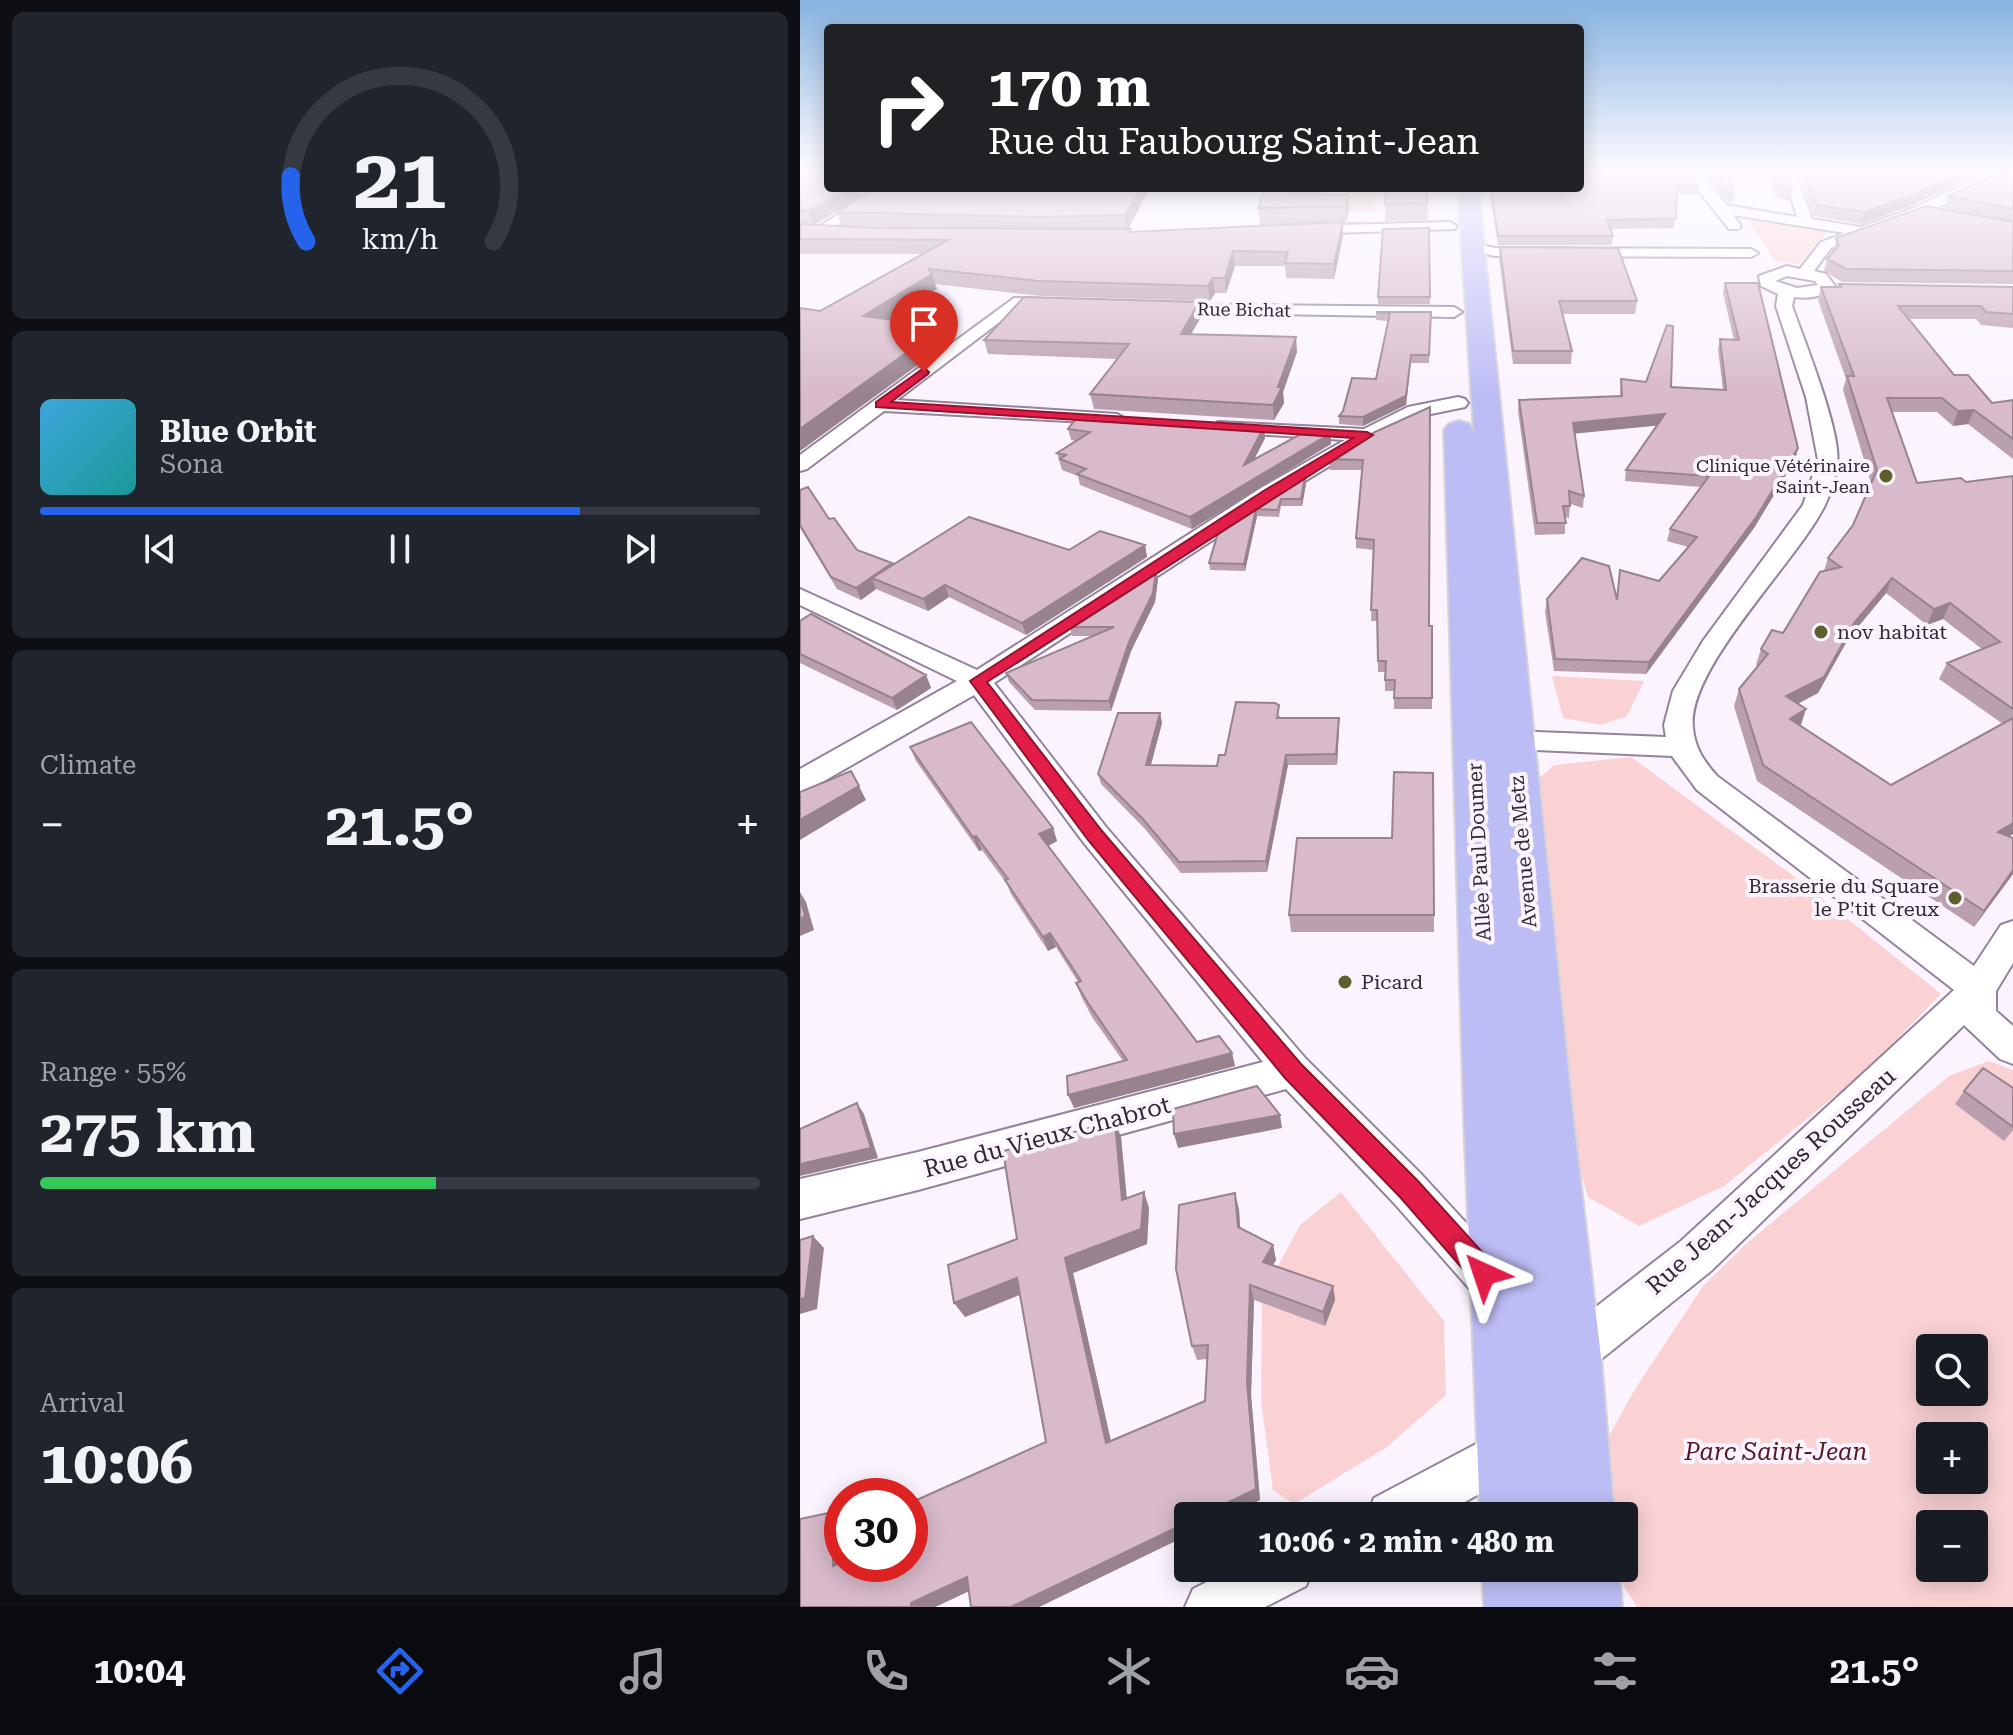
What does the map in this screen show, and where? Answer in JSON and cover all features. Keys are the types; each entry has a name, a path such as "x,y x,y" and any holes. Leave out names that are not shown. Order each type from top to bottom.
{"main road":[{"name":"Allée Paul Doumer","path":"1458,245 1454,312 1503,1295 1538,1502"},
{"name":"Avenue de Metz","path":"1463,245 1514,740 1568,1357 1577,1502"}],"street":[{"path":"1489,245 1495,252 1751,253"},
{"path":"1746,245 1759,266 1772,273 1805,272 1820,277 1834,288 1809,293 1787,291 1767,283 1765,279 1772,273"},
{"path":"1805,272 1826,245"},
{"path":"1787,291 1784,306 1815,397 1828,460 1814,505 1712,647 1686,691 1678,725 1682,747 1690,763 1707,783 1978,989 1978,1017 2013,1048"},
{"path":"800,465 1014,303 1076,306"},
{"name":"Rue Bichat","path":"1138,308 1454,312"},
{"path":"800,782 978,681 1269,493 1367,435 1415,411 1458,403"},
{"path":"880,405 1131,420"},
{"path":"1210,425 1367,435"},
{"path":"800,596 978,681 1095,835 1293,1071 1408,1189 1503,1295 1568,1357"},
{"path":"1514,740 1682,747"},
{"name":"Rue Jean-Jacques Rousseau","path":"1555,1502 1568,1357 1696,1256 1978,989 2013,934"},
{"name":"Rue du Vieux Chabrot","path":"800,1199 918,1171 1293,1071"},
{"path":"1211,1607 1260,1582"}],"green space":[{"path":"1764,245 1816,245 1800,264 1775,261"},
{"path":"1552,676 1644,681 1627,716 1601,725 1563,718"},
{"path":"1631,757 1803,883 1941,994 1866,1071 1724,1186 1639,1226 1588,1197 1573,1147 1566,1049 1537,780 1554,765"},
{"name":"Parc Saint-Jean","path":"1989,1061 2013,1070 2013,1607 1637,1607 1621,1582 1638,1582 1638,1502 1602,1502 1601,1450 1635,1389 1703,1286 1747,1243 1949,1076"},
{"path":"1341,1192 1444,1321 1446,1395 1387,1447 1297,1502 1291,1502 1273,1490 1261,1401 1262,1296 1300,1225"}],"building":[{"path":"939,245 1338,245 1334,264 1285,263 1288,252 1233,251 1225,278 1213,278 1208,286 1038,281 929,269 932,274 863,316 944,326 800,429 800,308 820,311"},
{"path":"1382,245 1429,245 1430,297 1378,297"},
{"path":"1839,245 2013,245 2013,271 1846,269 1827,259"},
{"path":"1500,247 1618,248 1637,301 1559,301 1572,351 1513,351"},
{"path":"1725,283 1758,283 1798,448 1757,516 1649,662 1555,659 1547,599 1582,558 1609,566 1617,600 1620,570 1659,581 1697,537 1670,529 1709,476 1626,470 1665,414 1573,423 1584,496 1569,491 1570,506 1563,506 1566,523 1537,523 1519,400 1622,396 1621,379 1646,382 1667,325 1673,326 1671,387 1726,390 1720,339 1739,340"},
{"path":"1839,284 2013,287 2013,314 1986,312 1981,306 1898,306 1954,375 1968,375 1992,403 2013,400 2013,439 1974,410 1958,411 1942,398 1887,398 1917,483 1961,478 1966,482 2013,476 2013,709 1947,663 2000,642 1950,603 1934,609 1892,578 1854,623 1824,677 1786,696 1806,709 1790,719 1891,785 2013,718 2013,823 1998,832 2013,838 2013,870 1984,911 1763,765 1739,689 1768,654 1761,649 1772,630 1783,633 1820,572 1841,567 1828,558 1853,525 1877,470 1847,376 1854,376 1821,287 1841,287"},
{"path":"1024,297 1199,302 1181,334 1296,337 1278,387 1282,387 1273,405 1090,394 1129,344 984,340"},
{"path":"1376,312 1431,312 1429,355 1411,355 1406,396 1363,417 1339,416 1352,378 1376,379 1390,313"},
{"path":"1430,407 1429,626 1432,626 1432,698 1394,698 1395,680 1385,680 1386,661 1378,661 1377,610 1371,610 1374,540 1356,538 1363,460 1329,459 1375,432"},
{"path":"1078,416 1264,427 1244,465 1308,430 1331,433 1190,517 1077,474 1086,469 1060,459 1066,455 1057,453 1090,432 1068,429"},
{"path":"1305,477 1301,499 1281,499 1278,510 1256,509 1244,564 1209,563 1218,533"},
{"path":"808,487 829,519 834,518 857,550 892,563 856,588 831,577 800,525 800,490"},
{"path":"969,517 1069,550 1100,531 1145,545 1022,623 945,585 923,599 872,578"},
{"path":"1156,570 1153,593 1129,642 1109,701 1032,700 1006,673 1114,627 1070,627"},
{"path":"811,614 926,675 892,698 800,654 800,621"},
{"path":"1236,702 1275,703 1279,705 1277,718 1339,718 1336,754 1286,755 1266,861 1179,862 1142,818 1098,774 1118,713 1160,713 1146,765 1217,766 1219,755 1225,755"},
{"path":"971,722 1053,828 1039,834 1197,1042 1219,1036 1232,1053 1068,1095 1067,1076 1127,1060 1088,1003 1076,983 1081,981 1050,933 1043,937 1005,880 1008,879 976,836 973,837 910,747"},
{"path":"851,771 859,786 800,820 800,792"},
{"path":"1394,772 1433,773 1434,915 1289,915 1297,838 1392,838"},
{"path":"800,897 805,916 800,919"},
{"path":"1983,1068 2013,1088 2013,1127 1964,1091"},
{"path":"1257,1086 1280,1115 1174,1134 1173,1109"},
{"path":"857,1103 871,1148 800,1164 800,1129"},
{"path":"1115,1121 1122,1200 1144,1192 1141,1229 1065,1258 1106,1443 1205,1401 1208,1345 1192,1346 1176,1269 1179,1205 1235,1193 1238,1227 1273,1245 1263,1262 1333,1286 1323,1312 1250,1285 1247,1382 1256,1489 1229,1502 1174,1502 1174,1529 1011,1607 971,1607 967,1577 911,1603 911,1607 800,1607 800,1519 824,1514 824,1582 928,1582 928,1495 1046,1442 1017,1278 954,1303 948,1265 1017,1239 1003,1151"},
{"path":"813,1236 805,1298 800,1299 800,1240"}],"place":[{"name":"Clinique Vétérinaire Saint-Jean","path":"1886,476"},
{"name":"nov habitat","path":"1821,632"},
{"name":"Brasserie du Square le P'tit Creux","path":"1955,898"},
{"name":"Picard","path":"1345,982"}],"route":[{"path":"924,372 880,405 1367,435 1269,493 978,681 1095,835 1293,1071 1408,1189 1484,1274"}]}
